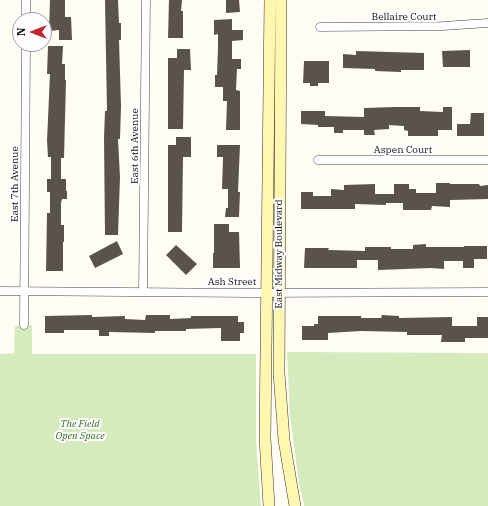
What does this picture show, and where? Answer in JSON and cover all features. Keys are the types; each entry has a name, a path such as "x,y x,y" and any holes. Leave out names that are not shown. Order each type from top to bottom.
{"main road":[{"name":"East Midway Boulevard","path":"269,506 265,438 265,349 270,0"},
{"name":"East Midway Boulevard","path":"281,0 279,373 284,440 295,506"}],"street":[{"path":"26,0 26,12"},
{"name":"East 6th Avenue","path":"143,292 146,0"},
{"name":"Bellaire Court","path":"320,27 443,26 488,23"},
{"name":"East 7th Avenue","path":"24,325 26,52"},
{"name":"Aspen Court","path":"318,160 488,160"},
{"name":"Ash Street","path":"0,291 488,292"}],"green space":[{"name":"The Field Open Space","path":"32,325 32,354 256,354 256,441 261,506 0,506 0,354 14,353 15,326"},
{"path":"287,352 488,353 488,506 304,506 299,483 290,416"}],"building":[{"path":"50,0 65,0 65,17 71,17 72,40 59,40 59,30 52,31 52,12 50,12"},
{"path":"105,0 118,0 119,23 121,23 121,40 119,40 121,106 120,139 118,139 120,177 118,235 105,235 104,138 105,111 107,111"},
{"path":"169,0 182,0 181,11 183,11 183,38 168,38"},
{"path":"226,0 239,0 240,12 226,13"},
{"path":"232,19 232,30 243,30 243,40 232,41 232,59 241,59 241,69 237,69 236,90 240,91 240,130 226,130 227,101 223,101 223,87 215,87 215,75 217,75 218,34 214,35 214,20"},
{"path":"52,46 63,46 62,64 65,64 66,80 64,158 61,158 61,179 66,179 67,199 62,199 61,203 61,225 64,225 63,271 46,271 47,213 50,213 50,192 47,192 47,179 51,179 51,157 48,157 47,141 50,74 47,74 48,52 52,52"},
{"path":"177,49 190,49 191,70 184,70 183,129 168,129 168,58 177,58"},
{"path":"470,50 470,67 443,67 442,51"},
{"path":"356,51 424,53 424,70 401,70 401,72 375,71 375,69 343,68 343,54 356,55"},
{"path":"304,61 329,61 329,83 318,83 318,86 310,86 310,83 303,83"},
{"path":"420,107 420,111 443,112 443,107 452,107 452,130 438,130 438,136 408,136 408,131 404,130 404,126 389,125 389,129 374,130 375,135 364,135 364,130 343,130 343,133 334,133 334,127 318,127 318,125 301,124 301,111 325,111 325,116 364,117 364,108"},
{"path":"471,113 484,113 484,136 457,136 457,124 470,124"},
{"path":"176,137 191,137 191,157 183,157 182,232 168,232 168,145 176,145"},
{"path":"217,145 240,145 238,192 240,192 239,217 225,217 226,208 228,208 228,189 222,189 223,157 217,157"},
{"path":"436,183 479,184 480,186 488,185 488,199 450,200 450,207 432,206 431,210 403,210 403,203 386,203 386,205 355,204 355,209 301,209 301,192 313,192 313,196 331,196 331,189 344,190 344,185 375,184 375,194 394,194 394,184 409,184 409,189 416,189 416,193 436,193"},
{"path":"214,224 229,224 229,232 239,232 240,268 213,268"},
{"path":"117,241 123,254 95,268 89,256"},
{"path":"426,244 426,247 487,246 487,259 474,259 474,268 463,268 463,261 444,261 444,269 378,270 378,260 357,260 357,268 304,268 305,248 365,251 365,247 413,249 413,245"},
{"path":"176,245 197,264 186,275 166,255"},
{"path":"92,315 92,317 125,316 125,319 145,320 146,315 170,315 170,319 191,318 191,316 238,316 238,322 244,322 244,333 240,333 240,341 221,341 221,328 186,329 186,331 155,331 155,333 109,332 109,336 99,336 99,330 64,330 64,333 45,333 45,316"},
{"path":"382,315 399,316 399,318 452,317 452,326 477,326 477,317 488,317 488,338 465,338 465,342 441,342 442,335 407,335 407,332 361,331 328,333 328,340 302,340 302,326 314,326 314,324 318,324 318,316 361,316 361,318 381,318"}]}
